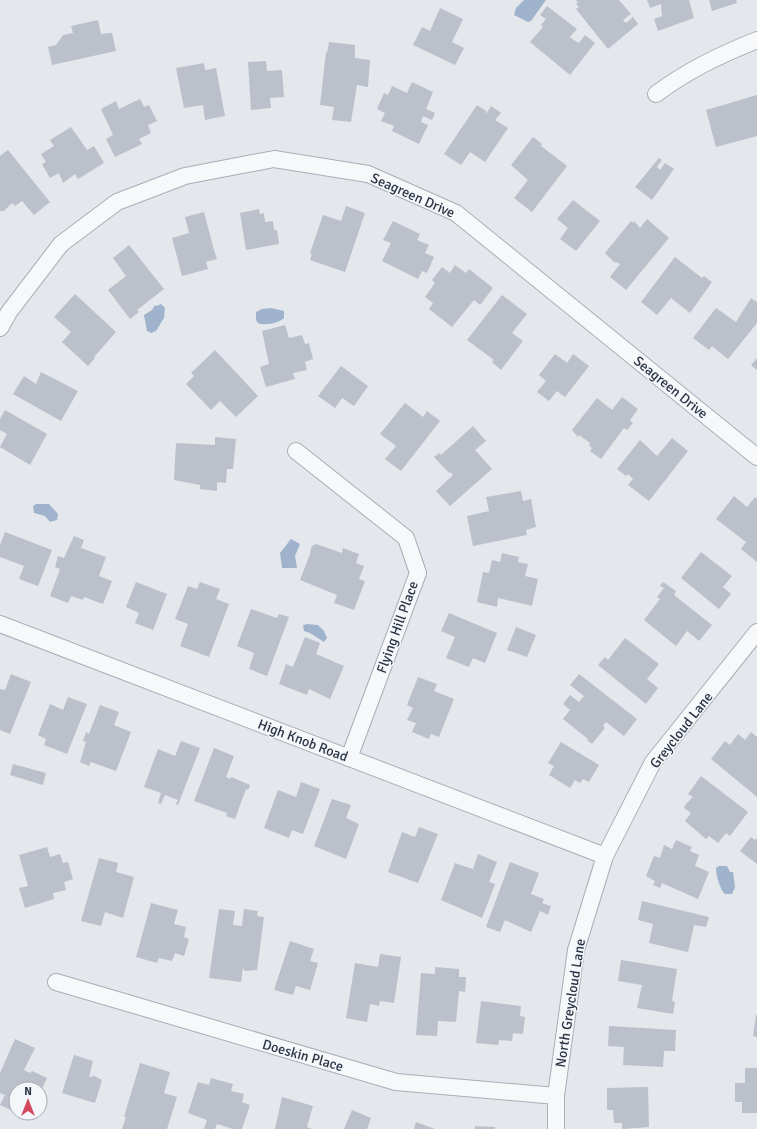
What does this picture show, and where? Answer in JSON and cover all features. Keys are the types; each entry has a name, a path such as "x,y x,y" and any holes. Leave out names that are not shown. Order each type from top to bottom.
{"street":[{"path":"656,94 679,76 714,58 757,40"},
{"name":"Seagreen Drive","path":"0,328 9,312 61,244 117,202 185,176 274,160 368,174 456,213 757,457"},
{"name":"Flying Hill Place","path":"296,451 406,538 418,573 349,758"},
{"name":"High Knob Road","path":"0,624 605,856"},
{"name":"Greycloud Lane","path":"605,856 653,762 757,632"},
{"name":"North Greycloud Lane","path":"556,1129 556,1096 576,950 605,856"},
{"name":"Doeskin Place","path":"56,982 396,1082 556,1096"}],"water":[{"path":"524,0 546,0 531,21 528,22 514,15 516,8"},
{"path":"161,304 165,308 164,318 156,331 151,333 147,331 144,315 152,310 155,305 157,306"},
{"path":"271,308 284,311 284,318 271,324 258,323 256,320 256,312 262,309"},
{"path":"36,504 49,504 58,514 57,520 50,522 45,516 34,513 33,506"},
{"path":"291,539 300,544 295,556 297,568 282,568 280,553"},
{"path":"303,625 318,625 324,631 327,638 324,642 304,631"},
{"path":"719,866 727,866 730,872 733,872 735,887 732,894 725,894 721,889 716,871 716,868"}],"building":[{"path":"576,0 619,0 631,14 623,20 626,23 633,17 638,24 608,49 576,9 579,7 576,4 578,2"},
{"path":"647,0 689,0 694,18 658,31 654,19 662,16 661,4 650,8"},
{"path":"709,0 736,0 737,3 712,11"},
{"path":"547,6 577,29 570,37 575,41 579,43 585,35 595,43 570,75 530,42 543,27 541,25 546,19 540,15"},
{"path":"440,8 463,19 452,42 464,48 455,65 413,45 422,27 430,31"},
{"path":"98,20 101,34 112,33 116,51 52,65 48,47 56,45 63,35 73,33 71,26"},
{"path":"329,42 355,45 355,58 370,60 368,87 357,85 351,122 332,120 334,107 320,105 326,52 327,53"},
{"path":"266,61 267,71 282,70 284,97 270,98 271,108 251,110 248,62"},
{"path":"204,63 205,70 216,68 225,116 205,120 203,105 184,108 176,68"},
{"path":"412,82 433,92 426,109 435,113 432,120 423,116 421,122 428,125 419,144 392,131 394,126 381,121 385,113 377,109 384,93 388,95 392,86 407,93"},
{"path":"757,95 757,136 716,147 706,110"},
{"path":"140,99 144,107 149,105 157,121 148,125 151,133 139,139 142,144 115,157 106,139 113,135 101,109 116,101 119,109"},
{"path":"477,105 486,111 486,114 491,106 501,113 495,120 508,128 485,162 470,152 461,165 444,154"},
{"path":"71,127 87,150 94,146 104,163 78,179 75,174 63,183 59,173 50,178 42,164 46,162 41,154 54,146 50,140"},
{"path":"533,137 542,144 541,146 567,166 532,212 514,198 528,180 511,165"},
{"path":"8,150 50,202 34,215 22,201 15,206 12,203 4,211 0,211 0,156"},
{"path":"659,158 662,160 657,167 660,170 665,163 674,169 652,200 635,187"},
{"path":"573,200 600,221 576,251 560,239 568,228 557,219"},
{"path":"346,206 365,213 345,272 310,260 312,254 310,253 323,215 341,221"},
{"path":"259,209 260,214 264,213 265,222 273,221 274,230 277,230 279,244 246,250 240,213"},
{"path":"204,212 217,259 206,262 208,269 182,276 172,238 189,233 185,217"},
{"path":"647,219 669,238 626,290 610,277 620,264 615,263 605,253 631,221 633,223 634,221 640,228"},
{"path":"393,221 420,234 417,240 429,245 425,253 434,257 427,273 422,271 418,279 382,261 391,243 383,240"},
{"path":"129,245 164,289 137,310 139,312 130,319 108,290 126,276 113,258"},
{"path":"675,257 702,278 704,276 712,282 690,313 671,298 657,315 641,302"},
{"path":"455,265 466,273 469,269 493,288 480,305 474,300 452,327 429,309 433,303 425,297 435,283 432,280 442,267 450,273"},
{"path":"75,294 116,332 88,366 62,342 71,332 54,317"},
{"path":"502,295 527,314 512,333 523,341 501,370 492,362 494,360 467,340"},
{"path":"751,298 757,302 757,323 728,359 712,346 709,350 693,338 716,308 736,322"},
{"path":"285,325 289,338 302,335 305,344 309,343 313,359 305,362 307,370 293,373 295,379 266,387 260,367 269,364 262,331"},
{"path":"215,350 258,396 236,417 220,401 211,410 186,384 194,376 191,373"},
{"path":"555,354 567,363 573,354 589,366 565,397 557,391 549,401 537,392 546,381 539,375"},
{"path":"757,358 757,370 751,365"},
{"path":"341,366 368,386 354,406 342,398 335,408 318,396"},
{"path":"41,372 78,391 61,421 13,394 24,376 36,384"},
{"path":"622,397 638,409 630,420 633,423 627,430 624,428 601,459 590,451 592,448 589,445 590,443 579,435 578,437 572,430 597,398 612,410"},
{"path":"405,403 423,417 427,411 440,421 401,471 385,459 396,446 380,434"},
{"path":"5,410 47,434 30,465 0,447 7,434 0,430 0,419"},
{"path":"473,426 486,441 475,450 492,469 450,506 436,491 453,475 450,472 449,473 434,457 439,453 441,455"},
{"path":"215,437 236,439 233,469 227,469 226,483 217,482 217,491 200,489 200,485 174,480 176,443 215,445"},
{"path":"672,438 688,451 649,501 628,485 633,479 628,474 626,476 617,469 640,440 657,456"},
{"path":"521,491 523,501 531,499 536,527 526,530 527,535 473,546 467,516 489,511 486,497"},
{"path":"734,496 747,507 755,497 757,499 757,562 741,549 746,542 716,519"},
{"path":"5,532 52,550 38,586 19,579 24,566 0,557 0,545"},
{"path":"74,536 84,540 81,548 106,557 99,576 112,581 103,604 84,597 83,600 71,596 68,603 50,596 60,569 55,567 58,556 64,558"},
{"path":"316,544 342,553 343,548 359,554 356,563 364,566 359,579 365,581 354,610 334,603 337,595 300,580 310,554 311,555 310,552 312,546"},
{"path":"701,552 732,576 723,587 731,594 719,609 681,578"},
{"path":"502,553 519,557 518,562 528,564 525,576 538,579 532,606 498,598 497,607 477,602 483,572 489,573 492,560 500,562"},
{"path":"136,582 167,594 153,630 135,623 139,613 126,607"},
{"path":"200,582 220,589 216,599 229,604 209,657 180,646 188,624 175,619 188,586 197,589"},
{"path":"663,582 676,591 674,595 712,625 699,641 687,631 676,646 644,620 660,599 657,597 664,588 660,586"},
{"path":"251,609 277,618 279,614 289,617 267,676 249,669 254,653 237,646"},
{"path":"449,613 497,633 485,663 473,658 469,667 446,658 455,637 441,631"},
{"path":"516,627 536,635 527,657 507,650"},
{"path":"305,637 320,643 316,654 344,666 330,699 309,689 307,695 279,684 286,664 293,667"},
{"path":"625,638 659,664 647,679 658,688 646,704 598,665 605,657 608,660"},
{"path":"11,674 31,682 10,734 0,730 0,689 5,690"},
{"path":"579,674 637,719 624,736 606,722 603,726 605,728 592,744 563,719 570,710 563,704 570,695 579,702 584,696 570,685"},
{"path":"418,677 437,684 434,691 454,699 439,737 431,734 429,739 412,732 416,723 407,720 413,708 407,705"},
{"path":"68,697 87,704 67,754 44,745 46,739 38,735 50,704 63,710"},
{"path":"100,705 119,712 114,725 131,732 116,771 91,762 89,766 80,762 86,742 83,741 86,732 89,734"},
{"path":"751,732 757,737 757,797 711,759 725,741 730,745 738,734 745,740"},
{"path":"181,741 200,748 178,805 176,804 178,800 165,795 161,804 158,803 161,793 144,787 158,749 175,756"},
{"path":"561,742 599,765 589,782 583,779 580,783 575,780 570,788 549,775 554,766 548,763"},
{"path":"214,748 234,756 226,777 230,779 231,777 250,785 248,790 246,789 235,819 226,816 227,813 194,801"},
{"path":"13,764 46,773 43,785 10,775"},
{"path":"701,776 748,812 730,836 726,833 718,843 709,836 706,839 685,821 691,813 684,808 685,805 693,797 688,794"},
{"path":"301,782 320,789 303,834 292,830 289,838 264,828 278,790 296,797"},
{"path":"332,799 351,805 346,818 359,824 346,859 314,846"},
{"path":"419,827 438,834 418,883 388,872 402,832 415,837"},
{"path":"751,837 755,840 757,838 757,864 740,851"},
{"path":"676,840 692,847 690,851 699,855 695,866 709,872 698,899 662,883 660,888 653,885 655,881 646,876 654,856 660,858 664,845 672,849"},
{"path":"47,847 50,857 60,854 63,863 68,862 73,879 64,882 66,890 53,893 54,899 25,908 19,888 28,886 19,855"},
{"path":"478,854 497,862 489,882 495,884 482,918 441,900 455,863 473,869"},
{"path":"99,858 118,863 116,872 134,877 123,918 105,912 101,926 81,921"},
{"path":"510,862 539,873 531,894 544,899 542,903 551,906 548,915 540,911 531,932 505,920 500,932 486,927"},
{"path":"642,901 709,917 706,927 694,925 688,952 649,943 653,924 638,920"},
{"path":"151,903 178,910 174,924 186,927 184,937 189,939 184,956 175,953 172,961 159,958 157,963 136,957"},
{"path":"219,909 235,911 233,925 242,926 244,909 258,911 257,916 264,917 257,970 245,971 243,968 241,982 209,978"},
{"path":"290,941 314,949 310,961 318,963 310,990 296,986 293,995 274,990"},
{"path":"380,954 401,957 394,1003 380,1001 379,1006 370,1004 367,1022 346,1018 355,963 378,967"},
{"path":"621,960 677,969 672,1001 675,1002 673,1014 637,1008 642,985 618,981"},
{"path":"435,967 459,969 459,977 466,977 465,992 459,991 456,1022 438,1021 437,1036 416,1035 421,973 435,974"},
{"path":"481,1001 521,1006 520,1016 525,1017 523,1034 513,1033 512,1041 499,1040 498,1045 476,1043"},
{"path":"757,1015 757,1037 753,1036"},
{"path":"609,1026 676,1030 675,1051 664,1051 663,1067 623,1065 624,1047 608,1046"},
{"path":"15,1039 35,1048 24,1070 30,1073 32,1071 47,1078 46,1081 8,1081 8,1108 0,1105 5,1095 0,1093 0,1073"},
{"path":"74,1055 93,1061 89,1077 94,1076 102,1080 95,1103 62,1093"},
{"path":"140,1063 170,1072 164,1093 177,1097 167,1129 122,1129 126,1117 124,1117"},
{"path":"745,1068 757,1068 757,1113 742,1113 742,1102 735,1102 735,1083 745,1083"},
{"path":"211,1078 233,1084 231,1091 244,1094 242,1102 250,1105 242,1129 233,1129 217,1124 215,1129 204,1129 207,1120 188,1113 198,1082 209,1085"},
{"path":"648,1087 649,1127 622,1129 622,1123 614,1123 613,1110 607,1110 607,1088"},
{"path":"282,1097 313,1106 307,1127 312,1129 275,1129"},
{"path":"352,1110 371,1118 367,1129 344,1129"},
{"path":"416,1122 435,1129 414,1129"},
{"path":"475,1126 495,1127 495,1129 475,1129"}]}
